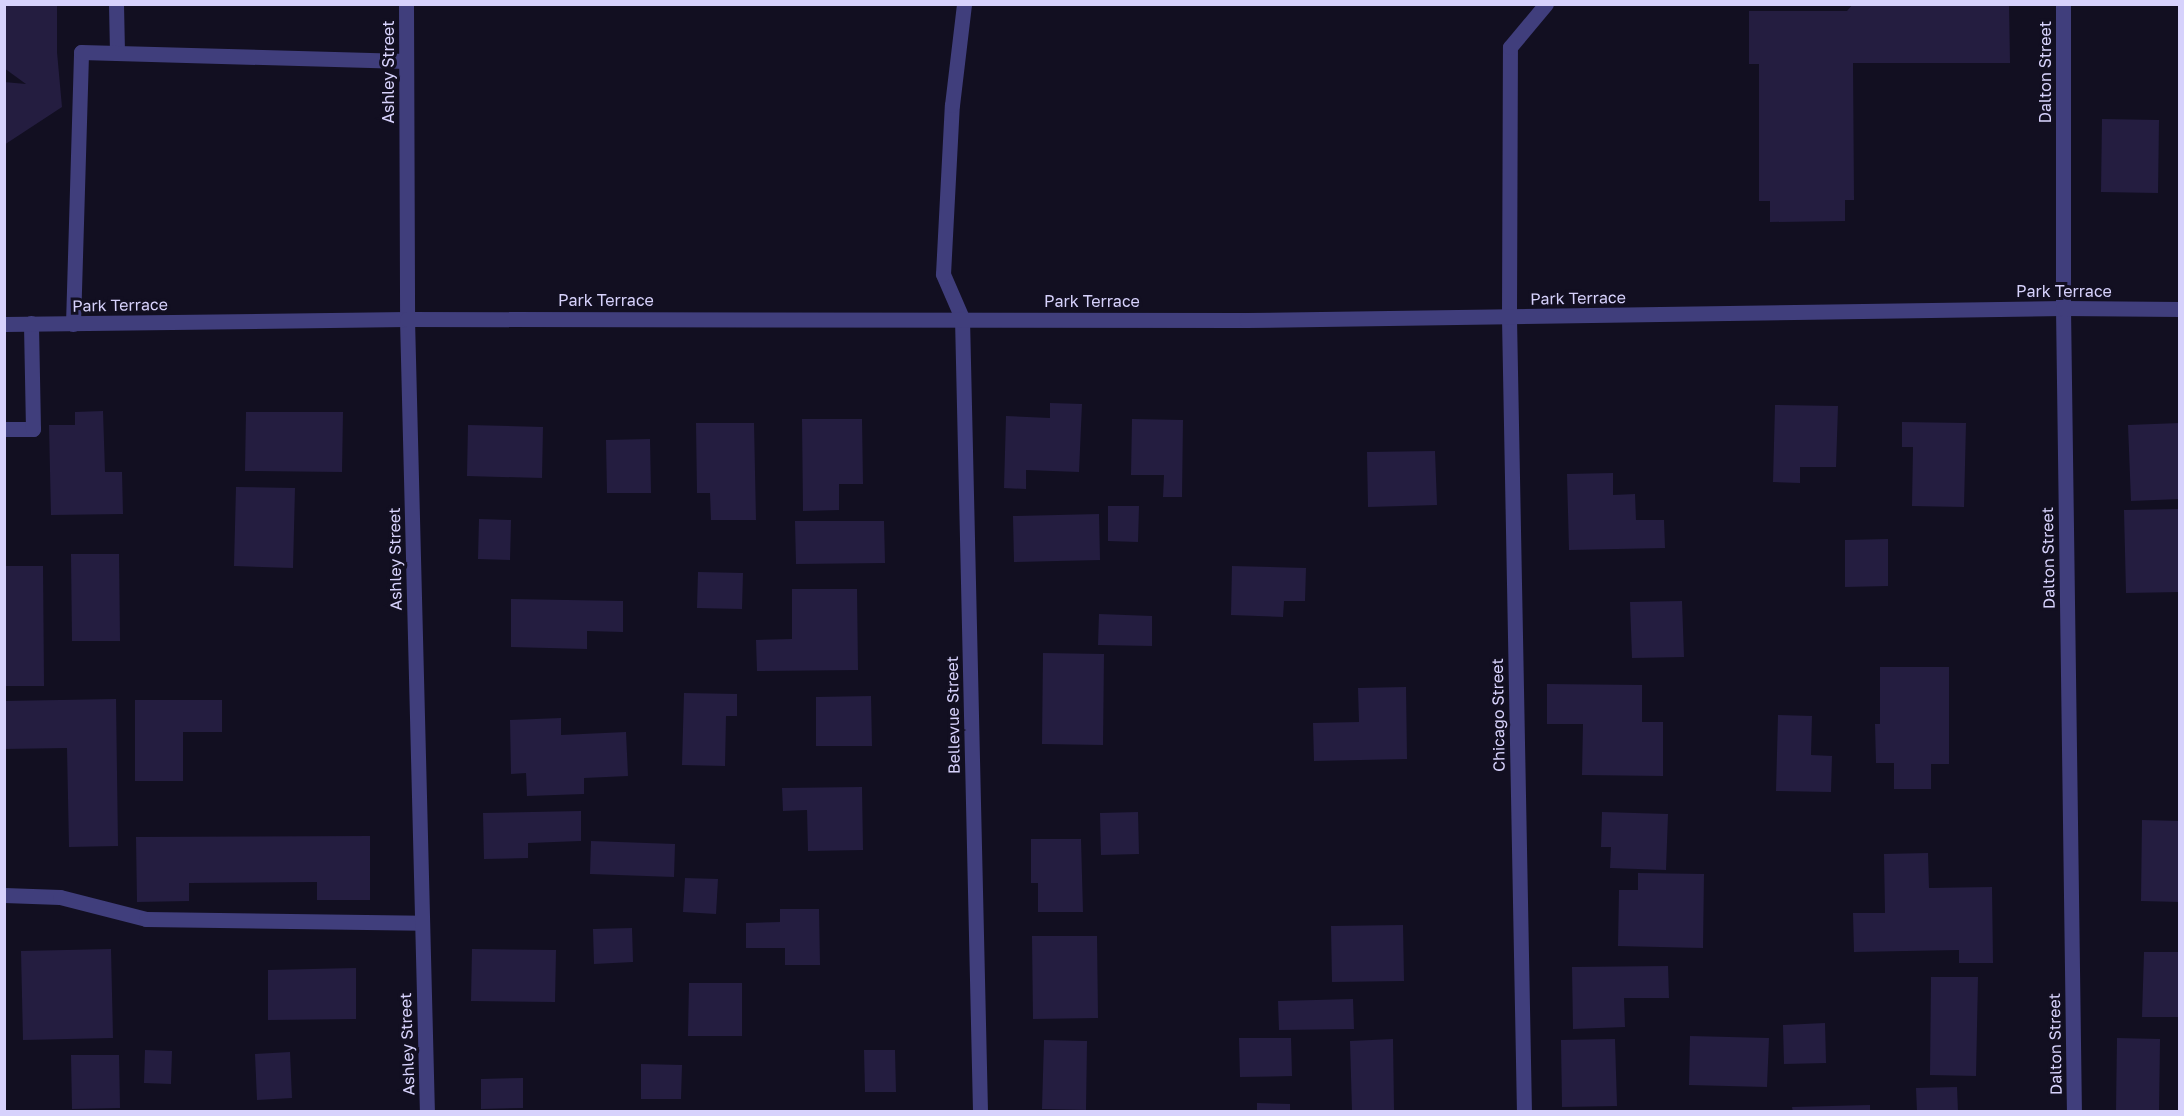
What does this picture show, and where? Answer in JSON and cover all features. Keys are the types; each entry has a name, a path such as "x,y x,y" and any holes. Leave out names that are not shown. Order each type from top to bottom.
{"street":[{"path":"116,4 117,53"},
{"name":"Ashley Street","path":"406,4 407,319 427,1112"},
{"path":"962,318 943,274 952,105 964,4"},
{"name":"Chicago Street","path":"1524,1112 1509,318 1510,47 1546,4"},
{"name":"Dalton Street","path":"2063,4 2063,308 2074,1112"},
{"path":"74,324 81,52 406,62"},
{"name":"Park Terrace","path":"4,324 407,319 1246,320 1509,318 2063,308 2180,309"},
{"name":"Bellevue Street","path":"962,318 980,1112"},
{"path":"4,429 33,429 31,323"},
{"path":"4,895 60,897 146,919 422,923"}],"building":[{"path":"4,4 57,4 57,52 62,107 4,145 4,82 26,84 4,68"},
{"path":"1853,4 2009,4 2010,63 1853,63 1854,200 1845,200 1845,221 1770,222 1770,201 1759,201 1759,64 1749,64 1749,11 1847,11"},
{"path":"2102,119 2159,120 2158,193 2101,192"},
{"path":"1050,403 1082,404 1079,472 1026,470 1026,489 1004,488 1006,416 1050,418"},
{"path":"1775,405 1838,406 1836,467 1800,467 1800,483 1773,482"},
{"path":"103,411 105,472 122,472 123,514 51,515 49,425 75,425 75,412"},
{"path":"246,412 343,412 342,472 245,471"},
{"path":"802,419 862,419 863,484 839,484 839,510 803,511"},
{"path":"1132,419 1183,420 1182,497 1163,497 1164,475 1131,475"},
{"path":"1902,422 1966,423 1964,507 1912,506 1913,447 1902,447"},
{"path":"696,423 754,423 756,520 711,520 710,493 697,493"},
{"path":"2180,423 2180,499 2131,501 2128,425"},
{"path":"468,425 543,427 542,478 467,476"},
{"path":"650,439 651,493 607,493 606,440"},
{"path":"1435,451 1437,505 1368,507 1367,452"},
{"path":"1613,473 1613,495 1635,494 1636,520 1664,520 1665,548 1569,550 1567,474"},
{"path":"236,487 295,488 293,568 234,566"},
{"path":"1108,506 1139,506 1138,542 1108,541"},
{"path":"2180,509 2180,592 2126,593 2124,510"},
{"path":"1099,514 1100,560 1014,562 1013,516"},
{"path":"479,519 511,520 510,560 478,559"},
{"path":"795,521 884,521 885,563 796,564"},
{"path":"1888,539 1888,586 1845,587 1845,540"},
{"path":"71,554 119,554 120,641 72,641"},
{"path":"4,566 43,566 44,686 4,686"},
{"path":"1232,566 1306,568 1305,601 1284,601 1283,617 1231,615"},
{"path":"698,572 743,573 742,609 697,608"},
{"path":"792,589 857,589 858,670 757,671 756,640 792,639"},
{"path":"511,599 623,601 623,632 587,631 587,649 511,647"},
{"path":"1682,601 1684,657 1632,658 1630,602"},
{"path":"1099,614 1152,616 1152,646 1098,645"},
{"path":"1043,653 1104,654 1103,745 1042,744"},
{"path":"1880,667 1949,667 1949,764 1931,764 1931,789 1894,789 1894,763 1876,763 1875,724 1880,724"},
{"path":"1547,684 1642,685 1642,722 1663,722 1663,776 1582,775 1583,724 1547,724"},
{"path":"1406,687 1407,759 1314,761 1313,723 1359,722 1358,688"},
{"path":"684,693 737,694 737,716 726,716 725,766 682,765"},
{"path":"871,696 872,746 816,746 816,697"},
{"path":"116,699 118,846 69,847 67,748 4,749 4,701"},
{"path":"135,700 222,700 222,732 183,732 183,781 135,781"},
{"path":"1778,715 1812,716 1811,755 1832,756 1831,792 1776,791"},
{"path":"561,718 561,735 626,732 628,776 584,778 584,794 527,796 526,773 511,774 510,720"},
{"path":"862,787 863,850 808,851 807,810 783,811 782,788"},
{"path":"581,811 581,841 528,843 528,858 484,859 483,813"},
{"path":"1138,812 1139,854 1101,855 1100,813"},
{"path":"1602,812 1668,814 1666,870 1610,868 1611,847 1601,847"},
{"path":"2142,820 2180,821 2180,902 2141,901"},
{"path":"370,836 370,900 317,900 317,882 189,883 189,901 137,902 136,837"},
{"path":"1031,839 1081,839 1083,912 1038,912 1038,883 1031,883"},
{"path":"591,841 675,844 674,877 590,874"},
{"path":"1928,853 1929,888 1992,887 1993,963 1959,963 1959,950 1854,952 1853,913 1885,913 1884,854"},
{"path":"1638,873 1704,874 1703,948 1618,946 1619,890 1638,890"},
{"path":"685,878 718,879 716,914 683,912"},
{"path":"780,909 819,909 820,965 785,965 785,948 746,948 746,923 780,922"},
{"path":"1403,925 1404,981 1332,982 1331,926"},
{"path":"632,928 633,962 594,964 593,929"},
{"path":"1032,936 1097,936 1098,1018 1033,1019"},
{"path":"111,949 113,1038 23,1040 21,951"},
{"path":"472,949 556,950 555,1002 471,1001"},
{"path":"2144,952 2180,952 2180,1017 2142,1017"},
{"path":"1668,966 1669,998 1624,998 1625,1027 1573,1029 1572,967"},
{"path":"356,968 356,1019 268,1020 268,970"},
{"path":"1931,977 1978,977 1976,1076 1930,1075"},
{"path":"689,983 742,983 742,1036 688,1036"},
{"path":"1353,999 1354,1029 1279,1030 1278,1001"},
{"path":"1825,1023 1826,1063 1784,1064 1783,1025"},
{"path":"1690,1036 1769,1038 1767,1087 1689,1085"},
{"path":"1239,1038 1291,1038 1292,1076 1240,1077"},
{"path":"2117,1038 2160,1039 2159,1112 2116,1112"},
{"path":"1393,1039 1394,1110 1352,1111 1350,1041"},
{"path":"1615,1039 1617,1106 1562,1107 1561,1040"},
{"path":"1044,1040 1087,1041 1086,1110 1042,1109"},
{"path":"145,1050 172,1051 171,1084 144,1083"},
{"path":"864,1050 895,1050 896,1092 865,1092"},
{"path":"290,1052 292,1098 257,1100 255,1054"},
{"path":"71,1055 119,1055 120,1108 72,1109"},
{"path":"641,1064 682,1065 681,1099 641,1099"},
{"path":"523,1078 523,1108 481,1109 481,1079"},
{"path":"1957,1087 1958,1112 1917,1112 1916,1088"},
{"path":"1257,1103 1290,1104 1290,1112 1257,1112"},
{"path":"1870,1105 1870,1112 1793,1112 1792,1107"}]}
